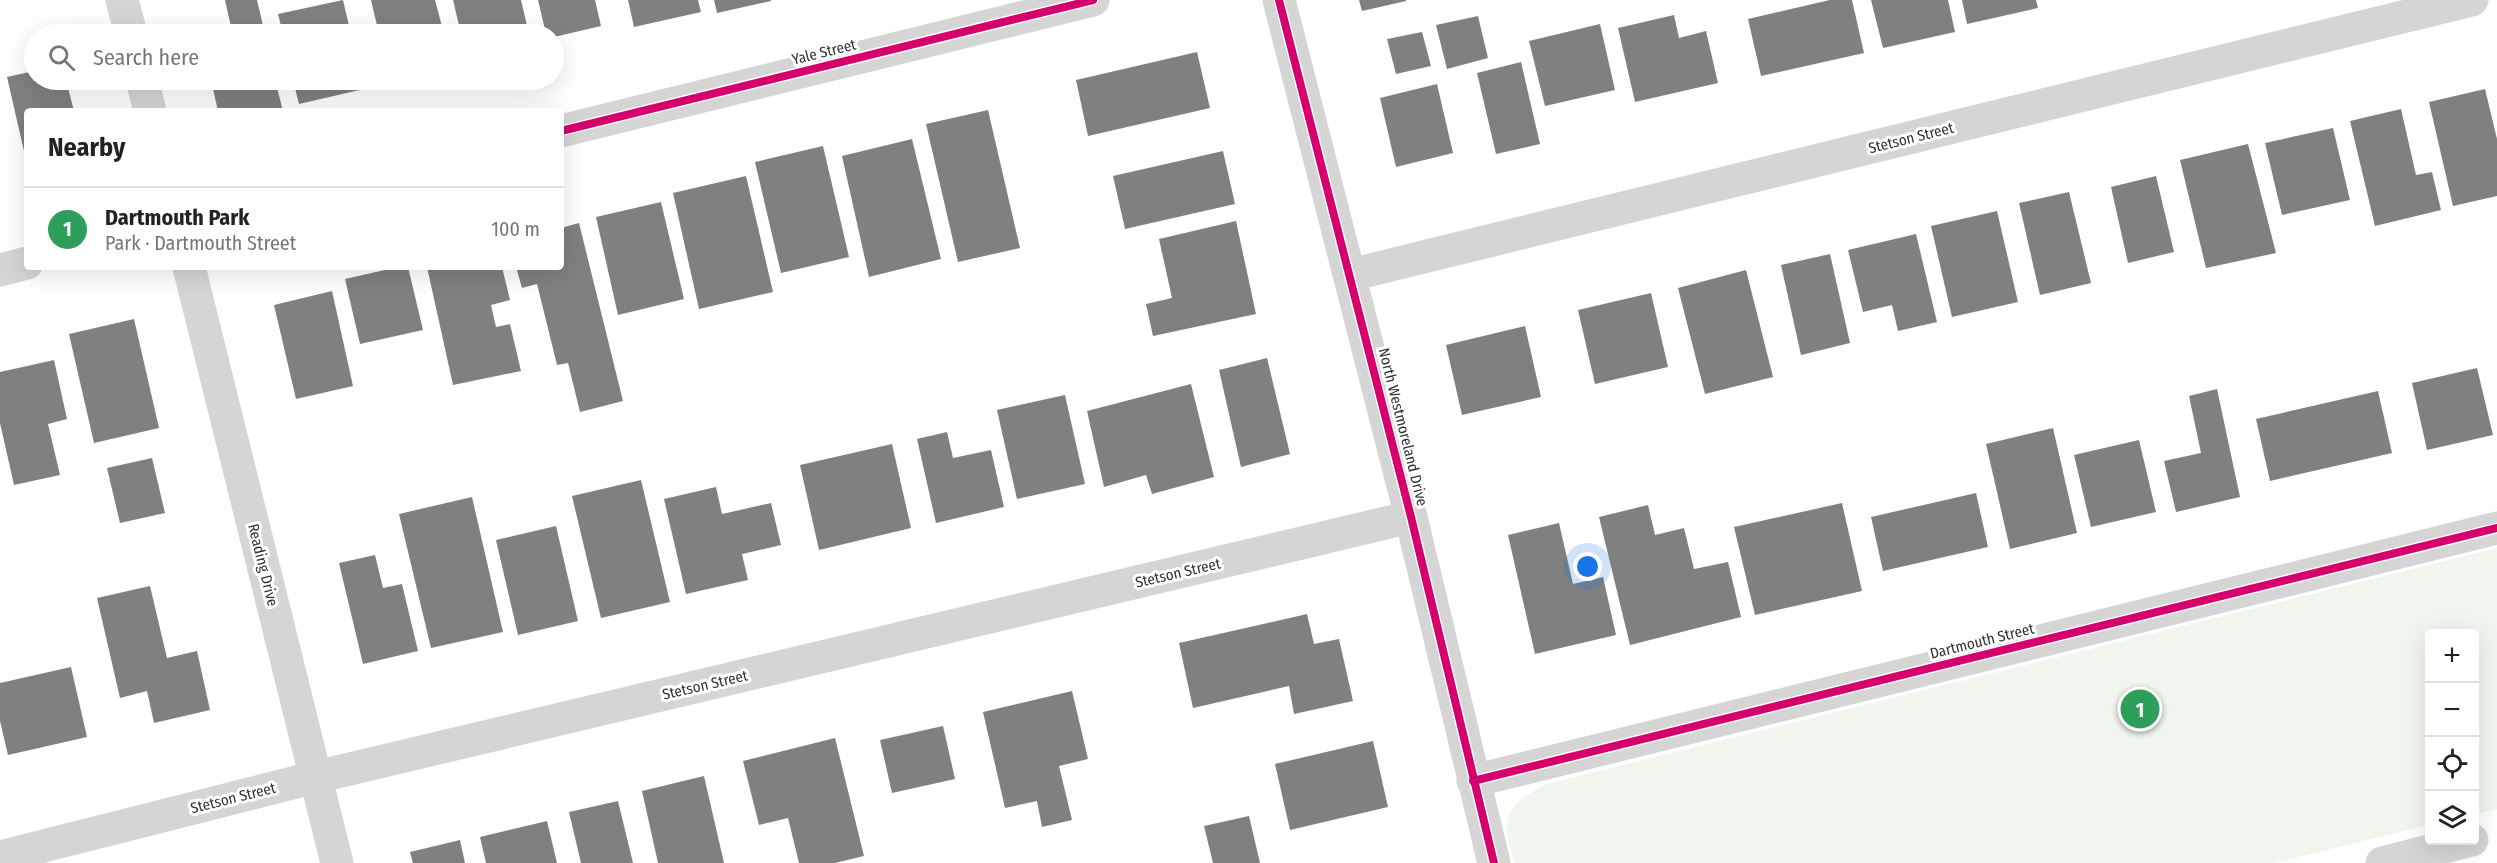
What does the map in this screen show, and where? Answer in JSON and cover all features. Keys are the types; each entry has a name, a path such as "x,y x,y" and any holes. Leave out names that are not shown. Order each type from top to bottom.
{"street":[{"path":"122,0 128,24"},
{"name":"Yale Street","path":"564,130 1093,0"},
{"name":"North Westmoreland Drive","path":"1279,0 1411,517 1494,863"},
{"name":"Stetson Street","path":"1350,275 2472,0"},
{"path":"145,90 149,108"},
{"path":"0,270 24,264"},
{"name":"Reading Drive","path":"190,270 337,863"},
{"name":"Stetson Street","path":"0,856 315,777 1411,517"},
{"name":"Dartmouth Street","path":"1473,781 2497,528"},
{"path":"2479,839 2497,834"},
{"path":"2382,863 2454,845"}],"shaded area":[{"path":"2497,548 2497,809 2479,813 2479,629 2425,629 2425,826 2275,863 1515,863 1507,831 1509,815 1526,796 1547,784"}],"building":[{"path":"225,0 257,0 263,24 230,24"},
{"path":"343,0 349,24 280,24 278,14"},
{"path":"371,0 435,0 441,24 377,24"},
{"path":"453,0 521,0 527,24 459,24"},
{"path":"538,0 595,0 601,26 564,35 564,24 544,24"},
{"path":"628,0 698,0 701,12 634,27"},
{"path":"714,0 771,0 771,1 717,13"},
{"path":"1359,0 1406,0 1406,1 1362,11"},
{"path":"1830,0 1852,0 1864,53 1761,76 1748,19"},
{"path":"1871,0 1948,0 1955,32 1883,48"},
{"path":"1962,0 2036,0 2038,8 1967,24"},
{"path":"1674,15 1679,38 1706,31 1718,83 1635,102 1618,28"},
{"path":"1478,16 1488,58 1447,69 1436,25"},
{"path":"1600,24 1615,90 1545,106 1529,41"},
{"path":"1422,32 1431,66 1396,74 1387,39"},
{"path":"1197,52 1210,108 1088,136 1076,80"},
{"path":"1521,62 1540,144 1496,154 1477,73"},
{"path":"24,73 24,90 69,90 73,108 24,108 24,151 7,77"},
{"path":"1437,84 1453,153 1396,167 1380,98"},
{"path":"2485,89 2497,139 2497,196 2453,206 2429,102"},
{"path":"213,90 278,90 282,108 217,108"},
{"path":"296,90 360,90 299,104"},
{"path":"2401,109 2416,175 2432,172 2441,210 2375,226 2350,121"},
{"path":"988,110 1020,248 958,262 926,124"},
{"path":"2333,128 2350,200 2282,215 2265,143"},
{"path":"912,139 941,259 869,277 842,156"},
{"path":"2248,144 2276,253 2206,268 2180,160"},
{"path":"823,146 849,257 781,273 755,162"},
{"path":"1223,151 1235,204 1125,229 1113,176"},
{"path":"746,176 773,292 699,309 673,193"},
{"path":"2156,176 2174,252 2128,263 2111,187"},
{"path":"2069,192 2091,283 2040,295 2019,203"},
{"path":"661,202 684,299 618,315 596,217"},
{"path":"1997,211 2018,302 1952,317 1931,226"},
{"path":"1236,221 1256,314 1153,336 1146,304 1172,298 1159,239"},
{"path":"579,223 623,401 580,412 568,363 557,365 537,284 522,288 517,270 564,270 564,227"},
{"path":"1916,234 1937,322 1898,331 1892,305 1863,312 1848,250"},
{"path":"1830,254 1850,343 1801,355 1781,265"},
{"path":"385,270 409,270 423,330 360,344 345,279"},
{"path":"428,270 503,270 510,300 491,305 496,327 510,324 521,371 453,385"},
{"path":"1746,270 1773,377 1705,394 1678,288"},
{"path":"332,291 353,386 296,399 274,305"},
{"path":"1651,293 1668,367 1595,384 1578,310"},
{"path":"134,319 159,428 94,443 69,334"},
{"path":"1525,326 1541,397 1462,415 1446,345"},
{"path":"1267,358 1290,454 1241,467 1219,370"},
{"path":"54,360 67,419 48,424 60,475 14,485 0,423 0,372"},
{"path":"2477,368 2493,435 2427,450 2412,383"},
{"path":"1191,384 1214,477 1152,494 1146,475 1104,487 1087,411"},
{"path":"2217,389 2240,497 2176,512 2164,461 2201,453 2189,396"},
{"path":"2378,391 2392,453 2270,481 2256,419"},
{"path":"1065,395 1085,484 1017,499 997,410"},
{"path":"2053,428 2077,533 2010,549 1986,444"},
{"path":"947,432 953,458 991,450 1004,507 936,523 917,439"},
{"path":"2139,440 2156,512 2091,527 2074,455"},
{"path":"892,444 911,528 819,550 800,465"},
{"path":"152,458 165,513 120,523 107,468"},
{"path":"641,480 670,602 601,618 572,496"},
{"path":"716,487 722,514 771,503 781,545 742,554 748,580 686,594 664,499"},
{"path":"1976,493 1988,547 1883,571 1871,517"},
{"path":"472,497 503,632 431,648 399,514"},
{"path":"1842,503 1862,591 1755,615 1734,527"},
{"path":"1648,505 1655,535 1684,528 1694,569 1728,562 1741,617 1630,645 1599,517"},
{"path":"1559,523 1573,584 1603,577 1616,635 1535,654 1508,535"},
{"path":"556,526 578,621 518,635 496,540"},
{"path":"375,555 383,588 402,584 418,651 363,664 339,563"},
{"path":"150,586 167,658 197,651 210,710 154,723 147,691 120,698 97,598"},
{"path":"1307,614 1314,644 1339,639 1353,701 1294,714 1289,686 1193,708 1179,643"},
{"path":"71,667 87,737 8,755 0,721 0,683"},
{"path":"1072,691 1088,759 1059,766 1072,820 1042,827 1037,801 1005,808 983,712"},
{"path":"943,726 955,779 892,793 880,740"},
{"path":"835,738 864,856 835,863 799,863 788,818 759,825 743,761"},
{"path":"1373,741 1388,807 1290,830 1275,764"},
{"path":"704,776 724,863 658,863 642,791"},
{"path":"618,801 633,863 581,863 569,812"},
{"path":"1249,816 1260,863 1213,863 1204,826"},
{"path":"547,821 557,863 486,863 480,837"},
{"path":"460,840 465,863 413,863 410,852"}],"cycle path":[{"path":"564,130 1093,0"},
{"path":"1279,0 1411,517 1494,863"},
{"path":"1473,781 2497,528"}],"place":[{"name":"Dartmouth Park","path":"2140,709"}]}
